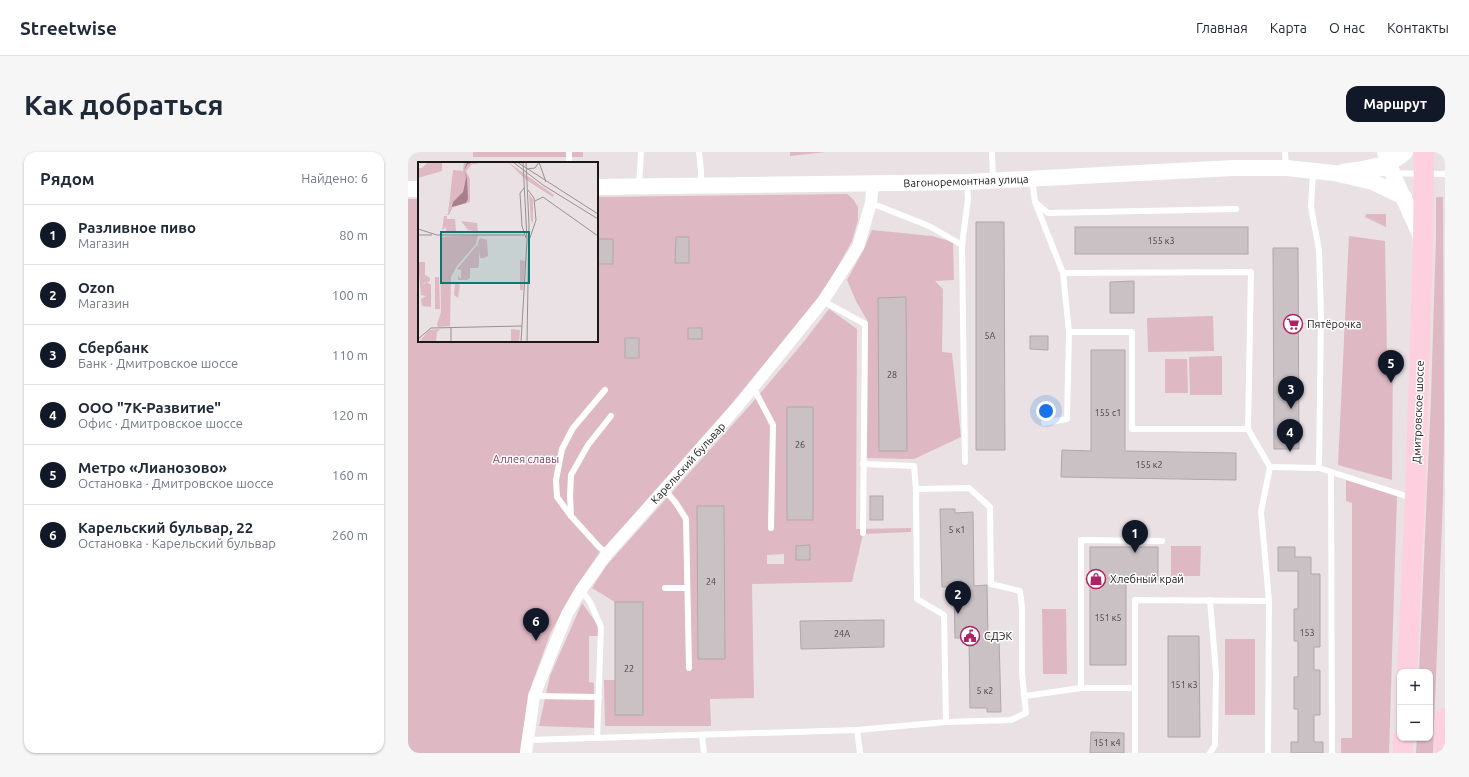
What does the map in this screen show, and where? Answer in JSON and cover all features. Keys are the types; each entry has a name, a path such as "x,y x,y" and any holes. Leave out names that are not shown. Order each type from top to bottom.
{"main road":[{"name":"Дмитровское шоссе","path":"1407,669 1416,499 1423,248 1424,152"},
{"path":"1444,753 1445,718"},
{"path":"1403,741 1403,753"}],"street":[{"name":"Вагоноремонтная улица","path":"1334,173 1367,168 1389,162 1405,152"},
{"name":"Вагоноремонтная улица","path":"598,187 993,181 1233,168 1285,160 1313,170 1373,182 1404,197"},
{"path":"1389,162 1423,239"},
{"name":"Карельский бульвар","path":"526,753 534,696 567,614 581,590 607,554 753,387 823,301 858,247 871,203 873,184"}],"lane":[{"path":"639,187 640,152"},
{"path":"699,152 702,171 701,186"},
{"path":"992,152 993,181"},
{"path":"1389,162 1424,173 1445,174"},
{"path":"1313,170 1311,207 1319,250 1321,315 1319,468"},
{"path":"1032,179 1035,202 1063,273 1069,332 1067,419 1044,423"},
{"path":"965,462 962,245 968,200 967,182"},
{"path":"1035,202 1048,213 1236,209"},
{"path":"871,203 929,226 962,245"},
{"path":"1063,273 1251,272 1248,429 1270,467 1261,512 1269,601 1268,753"},
{"path":"823,301 865,324 863,534"},
{"path":"1069,332 1132,332 1132,429 1248,429"},
{"path":"753,387 773,425 771,528"},
{"path":"605,390 573,428 562,449 556,480 557,497 571,516 607,554"},
{"path":"571,516 571,475 588,445 612,416"},
{"path":"863,464 914,466 916,489 917,599 944,615 946,722"},
{"path":"1270,467 1319,468 1416,499"},
{"path":"1331,473 1332,753"},
{"path":"527,740 857,730 946,722 1011,720 1026,713 1022,674 1022,608 1020,591 991,584 990,507 969,488 916,489"},
{"path":"664,489 676,503 686,519 689,668"},
{"path":"1081,688 1082,540 1162,541"},
{"path":"664,588 687,588"},
{"path":"581,590 590,602 601,627 598,738"},
{"path":"1135,753 1135,600 1269,601"},
{"path":"1210,600 1216,673 1215,745 1210,753"},
{"path":"1025,696 1081,688 1135,688"},
{"path":"534,696 599,697"},
{"path":"857,730 860,753"},
{"path":"702,735 704,753"}],"green space":[{"path":"473,152 583,152 583,157 473,157"},
{"path":"790,152 826,152 790,156"},
{"name":"Аллея славы","path":"847,194 853,199 858,207 858,220 852,241 820,299 732,407 599,553 574,590 550,634 532,684 520,753 408,753 408,199 418,199 418,342 598,342 598,197"},
{"path":"1436,197 1443,197 1443,497 1433,753 1416,753 1417,741 1433,741 1433,669 1419,669 1431,399"},
{"path":"1366,214 1386,214 1386,227 1365,217"},
{"path":"872,230 932,236 953,242 954,280 935,281 943,289 942,352 952,353 961,437 914,459 867,458 868,322 856,301 847,280 864,249","holes":["905,297 907,451 880,451 878,298"]},
{"path":"1349,236 1385,241 1387,356 1393,357 1392,480 1338,465"},
{"path":"829,309 857,329 856,529 911,528 911,532 863,534 852,582 752,584 754,698 710,699 711,726 605,726 604,680 615,680 643,602 615,602 592,588 606,566 752,403 802,344","holes":["787,407 813,407 813,520 787,519","697,506 724,506 725,659 698,659","810,545 810,559 796,560 796,546","784,554 784,564 767,564 767,555"]},
{"path":"1213,316 1214,351 1148,352 1147,318"},
{"path":"1222,356 1222,395 1190,395 1189,357"},
{"path":"1165,359 1187,359 1188,393 1165,393"},
{"path":"1346,480 1397,496 1389,753 1341,753 1341,738 1352,738 1352,503 1346,501"},
{"path":"1171,546 1201,546 1200,576 1171,576"},
{"path":"582,603 597,624 599,636 589,636 589,682 594,683 594,728 539,726 550,676"},
{"path":"1042,609 1066,609 1067,674 1043,674"},
{"path":"1225,639 1255,639 1255,715 1225,715"}],"building":[{"path":"976,222 1004,222 1005,450 976,450"},
{"path":"1075,227 1248,227 1248,254 1075,254"},
{"path":"676,237 689,237 689,263 675,263"},
{"path":"598,239 613,239 613,264 598,264"},
{"path":"1273,248 1298,248 1299,449 1274,449"},
{"path":"1134,281 1134,313 1110,313 1110,282"},
{"path":"906,297 907,451 879,451 878,298"},
{"path":"688,328 702,328 702,339 688,339"},
{"path":"1030,336 1048,336 1048,350 1030,349"},
{"path":"625,338 639,338 639,358 625,358"},
{"path":"1091,350 1125,350 1125,451 1236,453 1236,480 1061,477 1062,450 1091,451"},
{"path":"787,407 813,407 813,520 787,520"},
{"path":"870,496 883,496 883,520 870,520"},
{"path":"697,506 724,506 725,659 698,659"},
{"path":"940,509 955,509 955,513 973,512 974,586 987,585 988,637 999,637 1001,712 987,712 987,708 970,708 969,638 955,638 954,587 942,587"},
{"path":"810,545 810,560 796,560 796,546"},
{"path":"1090,547 1158,547 1158,580 1126,580 1126,665 1090,665"},
{"path":"1278,547 1295,547 1295,557 1311,557 1311,574 1320,574 1320,647 1314,647 1314,670 1320,670 1320,715 1314,715 1314,742 1323,742 1323,753 1291,753 1291,742 1298,742 1298,709 1294,709 1294,677 1298,677 1298,641 1294,641 1294,609 1298,609 1298,571 1278,571"},
{"path":"615,602 643,602 643,715 615,715"},
{"path":"884,620 884,647 801,649 800,621"},
{"path":"1168,636 1199,636 1200,737 1168,737"},
{"path":"1091,732 1124,733 1124,753 1090,753"}],"place":[{"name":"Пятёрочка","path":"1293,324"},
{"name":"Метро «Лианозово»","path":"1391,383"},
{"name":"Сбербанк","path":"1291,409"},
{"name":"ООО \"7К-Развитие\"","path":"1290,452"},
{"name":"Разливное пиво","path":"1135,553"},
{"name":"Хлебный край","path":"1096,579"},
{"name":"Ozon","path":"958,614"},
{"name":"СДЭК","path":"970,636"},
{"name":"Карельский бульвар, 22","path":"536,641"}]}
